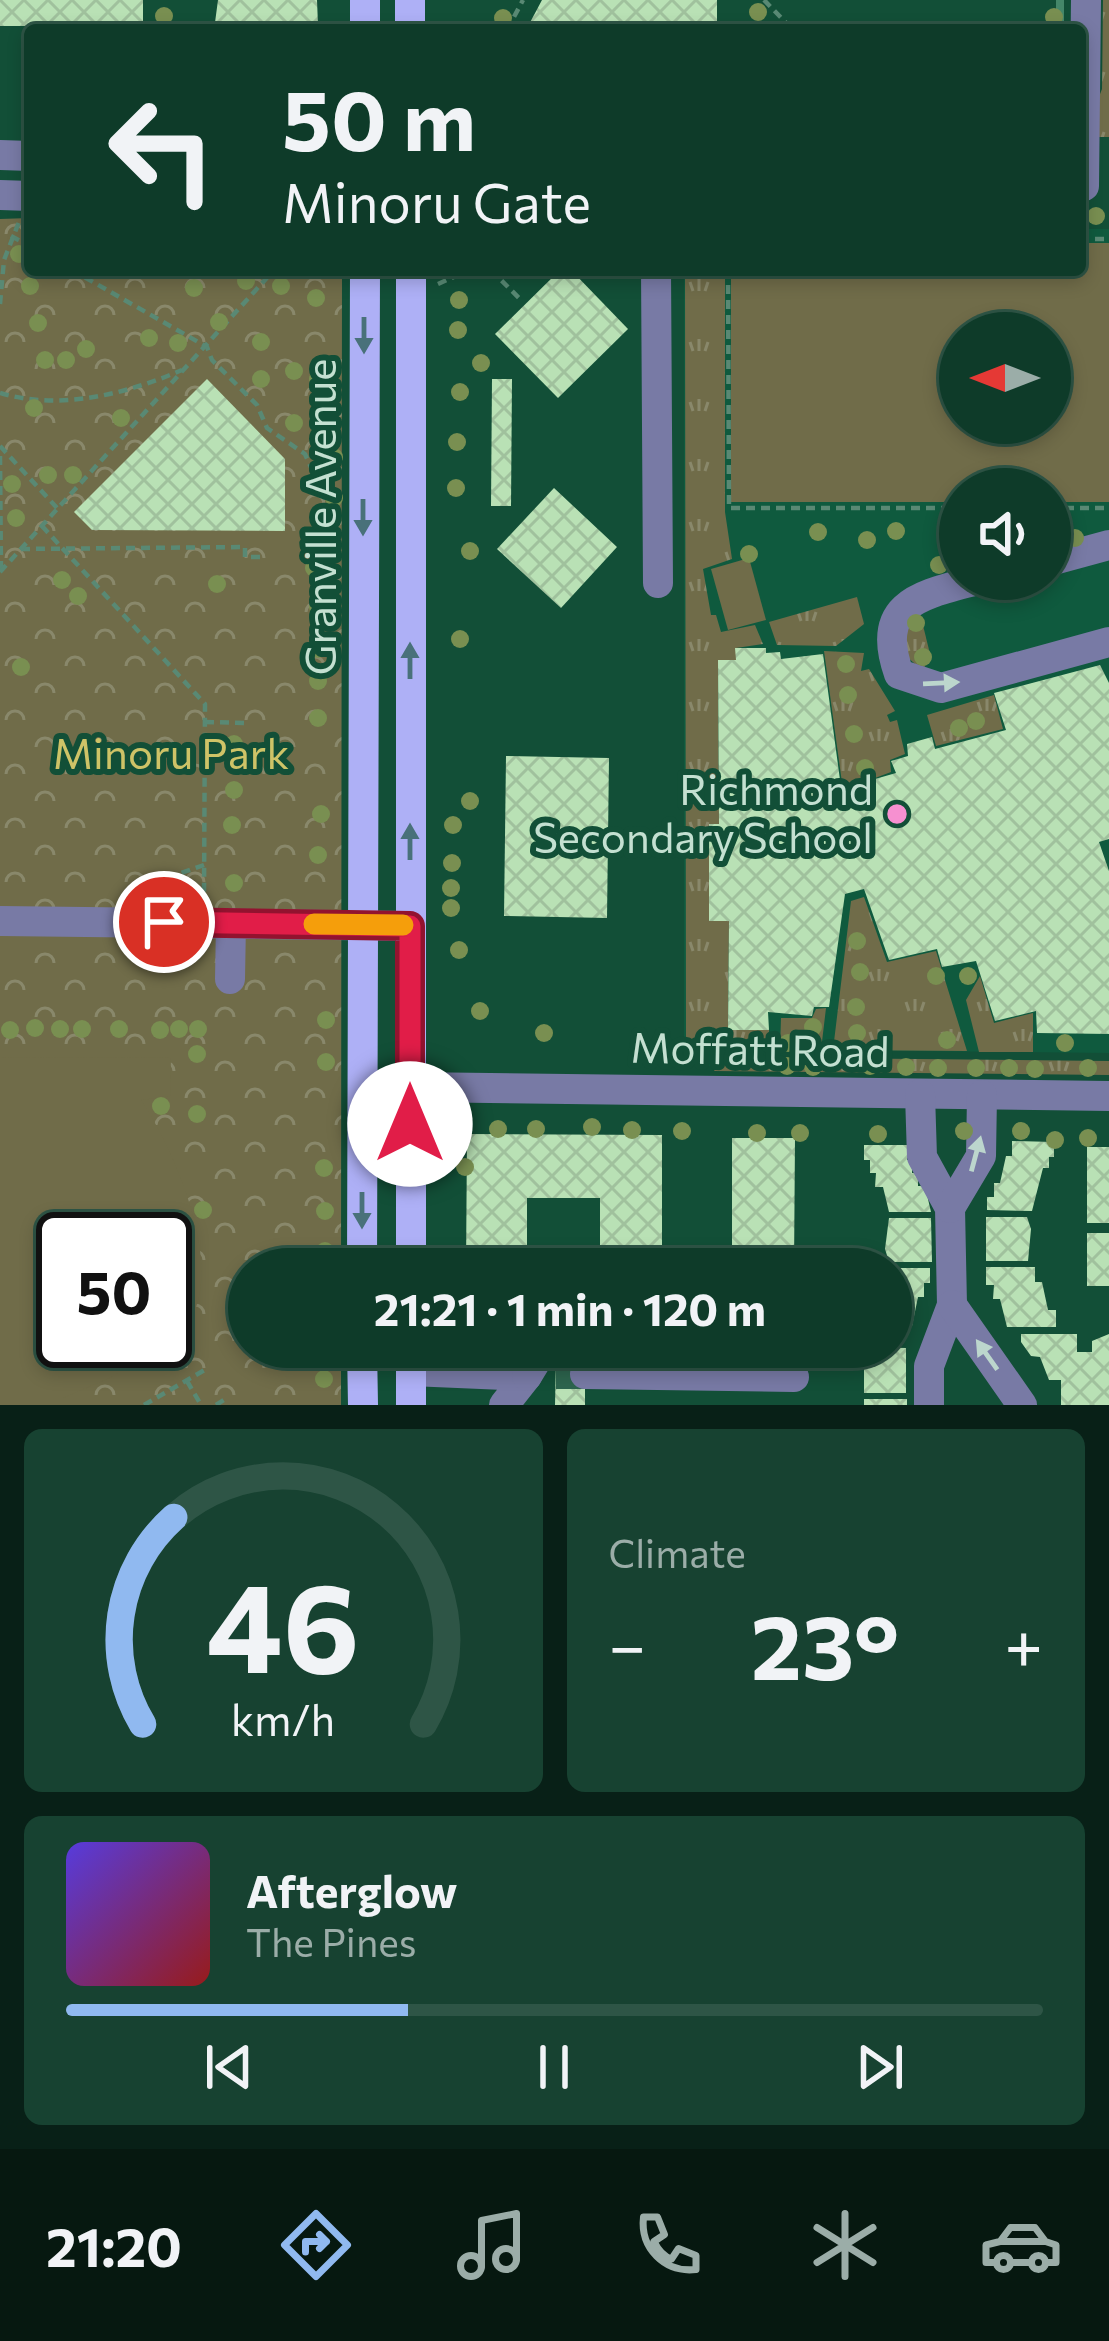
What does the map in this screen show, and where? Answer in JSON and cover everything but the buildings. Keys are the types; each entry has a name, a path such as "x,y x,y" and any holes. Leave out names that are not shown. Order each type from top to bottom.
{"main road":[{"name":"Granville Avenue","path":"362,1248 365,276"},
{"path":"411,1248 410,926 424,277"},
{"path":"362,1368 363,1405"},
{"path":"411,1368 411,1405"}],"street":[{"path":"1086,0 1091,186"},
{"path":"656,276 658,583"},
{"path":"1071,555 1109,545"},
{"path":"939,593 906,604 895,619 888,644 899,674 941,688 1109,642"},
{"path":"218,915 230,979"},
{"path":"0,921 218,915 410,926"},
{"name":"Moffatt Road","path":"410,1087 1109,1096"},
{"path":"920,1094 922,1157 950,1208 952,1305 929,1366 929,1405"},
{"path":"950,1208 981,1156 982,1095"},
{"path":"952,1305 1022,1405"},
{"path":"504,1405 554,1368"},
{"path":"615,1368 621,1374 794,1377"}],"path":[{"path":"764,0 787,24"},
{"path":"0,304 2,260 24,211"},
{"path":"11,236 24,243"},
{"path":"83,276 207,347 212,360 257,406 267,428 305,454 338,526"},
{"path":"1,571 269,276"},
{"path":"497,276 520,299"},
{"path":"728,276 729,508 939,508"},
{"path":"0,393 47,401 103,395 188,368"},
{"path":"0,446 58,508"},
{"path":"0,456 1,571"},
{"path":"1071,508 1109,508"},
{"path":"42,526 205,704 204,865 218,915"},
{"path":"21,548 245,547 245,557 265,557"},
{"path":"205,722 246,723"},
{"path":"121,895 204,865"},
{"path":"144,1405 208,1367"},
{"path":"187,1382 201,1405"},
{"path":"216,1405 226,1398"}],"shaded area":[{"name":"Richmond Secondary School","path":"1086,229 1109,229 1109,1053 723,1049 714,1066 684,1065 684,276 1086,276"}],"green space":[{"path":"1103,0 1109,0 1109,137 1094,137 1095,107 1102,89"},
{"name":"Minoru Park","path":"24,218 24,276 342,276 341,1248 228,1248 228,1368 341,1368 341,1405 0,1405 0,219"},
{"path":"1086,243 1109,243 1109,502 1071,502 1071,468 939,468 939,502 731,502 731,276 1086,276"},
{"path":"685,276 725,276 725,512 732,559 703,569 711,615 716,615 721,632 755,625 763,644 736,648 736,660 718,661 719,824 709,825 709,920 729,921 728,1029 769,1030 769,1050 686,1047"},
{"path":"749,558 766,620 728,630 711,569"},
{"path":"857,597 864,624 836,646 777,645 769,622"},
{"path":"919,609 930,654 923,671 906,656 904,626"},
{"path":"824,651 864,653 861,671 869,669 895,711 887,715 890,722 897,720 905,754 890,760 891,772 843,790"},
{"path":"994,695 1003,729 936,746 927,715"},
{"path":"864,897 887,962 936,951 967,1051 833,1050 851,901"},
{"path":"980,976 994,1023 1033,1013 1033,1052 979,1052 966,1000"},
{"path":"826,1008 821,1050 780,1050 781,1018 812,1018 816,1009"},
{"path":"0,1057 171,1058 170,1096 141,1100 167,1147 192,1212 36,1212 36,1368 125,1368 63,1398 63,1405 0,1405"},
{"path":"724,1057 1109,1061 1109,1075 714,1071"},
{"path":"192,1212 202,1271 192,1313"}],"waterway":[{"path":"1060,0 1060,24"}],"tunnel":[{"path":"556,1374 585,1374"}],"slow traffic":[{"path":"314,924 403,925"}],"place":[{"name":"Richmond Secondary School","path":"897,814"}],"route":[{"path":"164,922 410,926 410,1124"}]}
